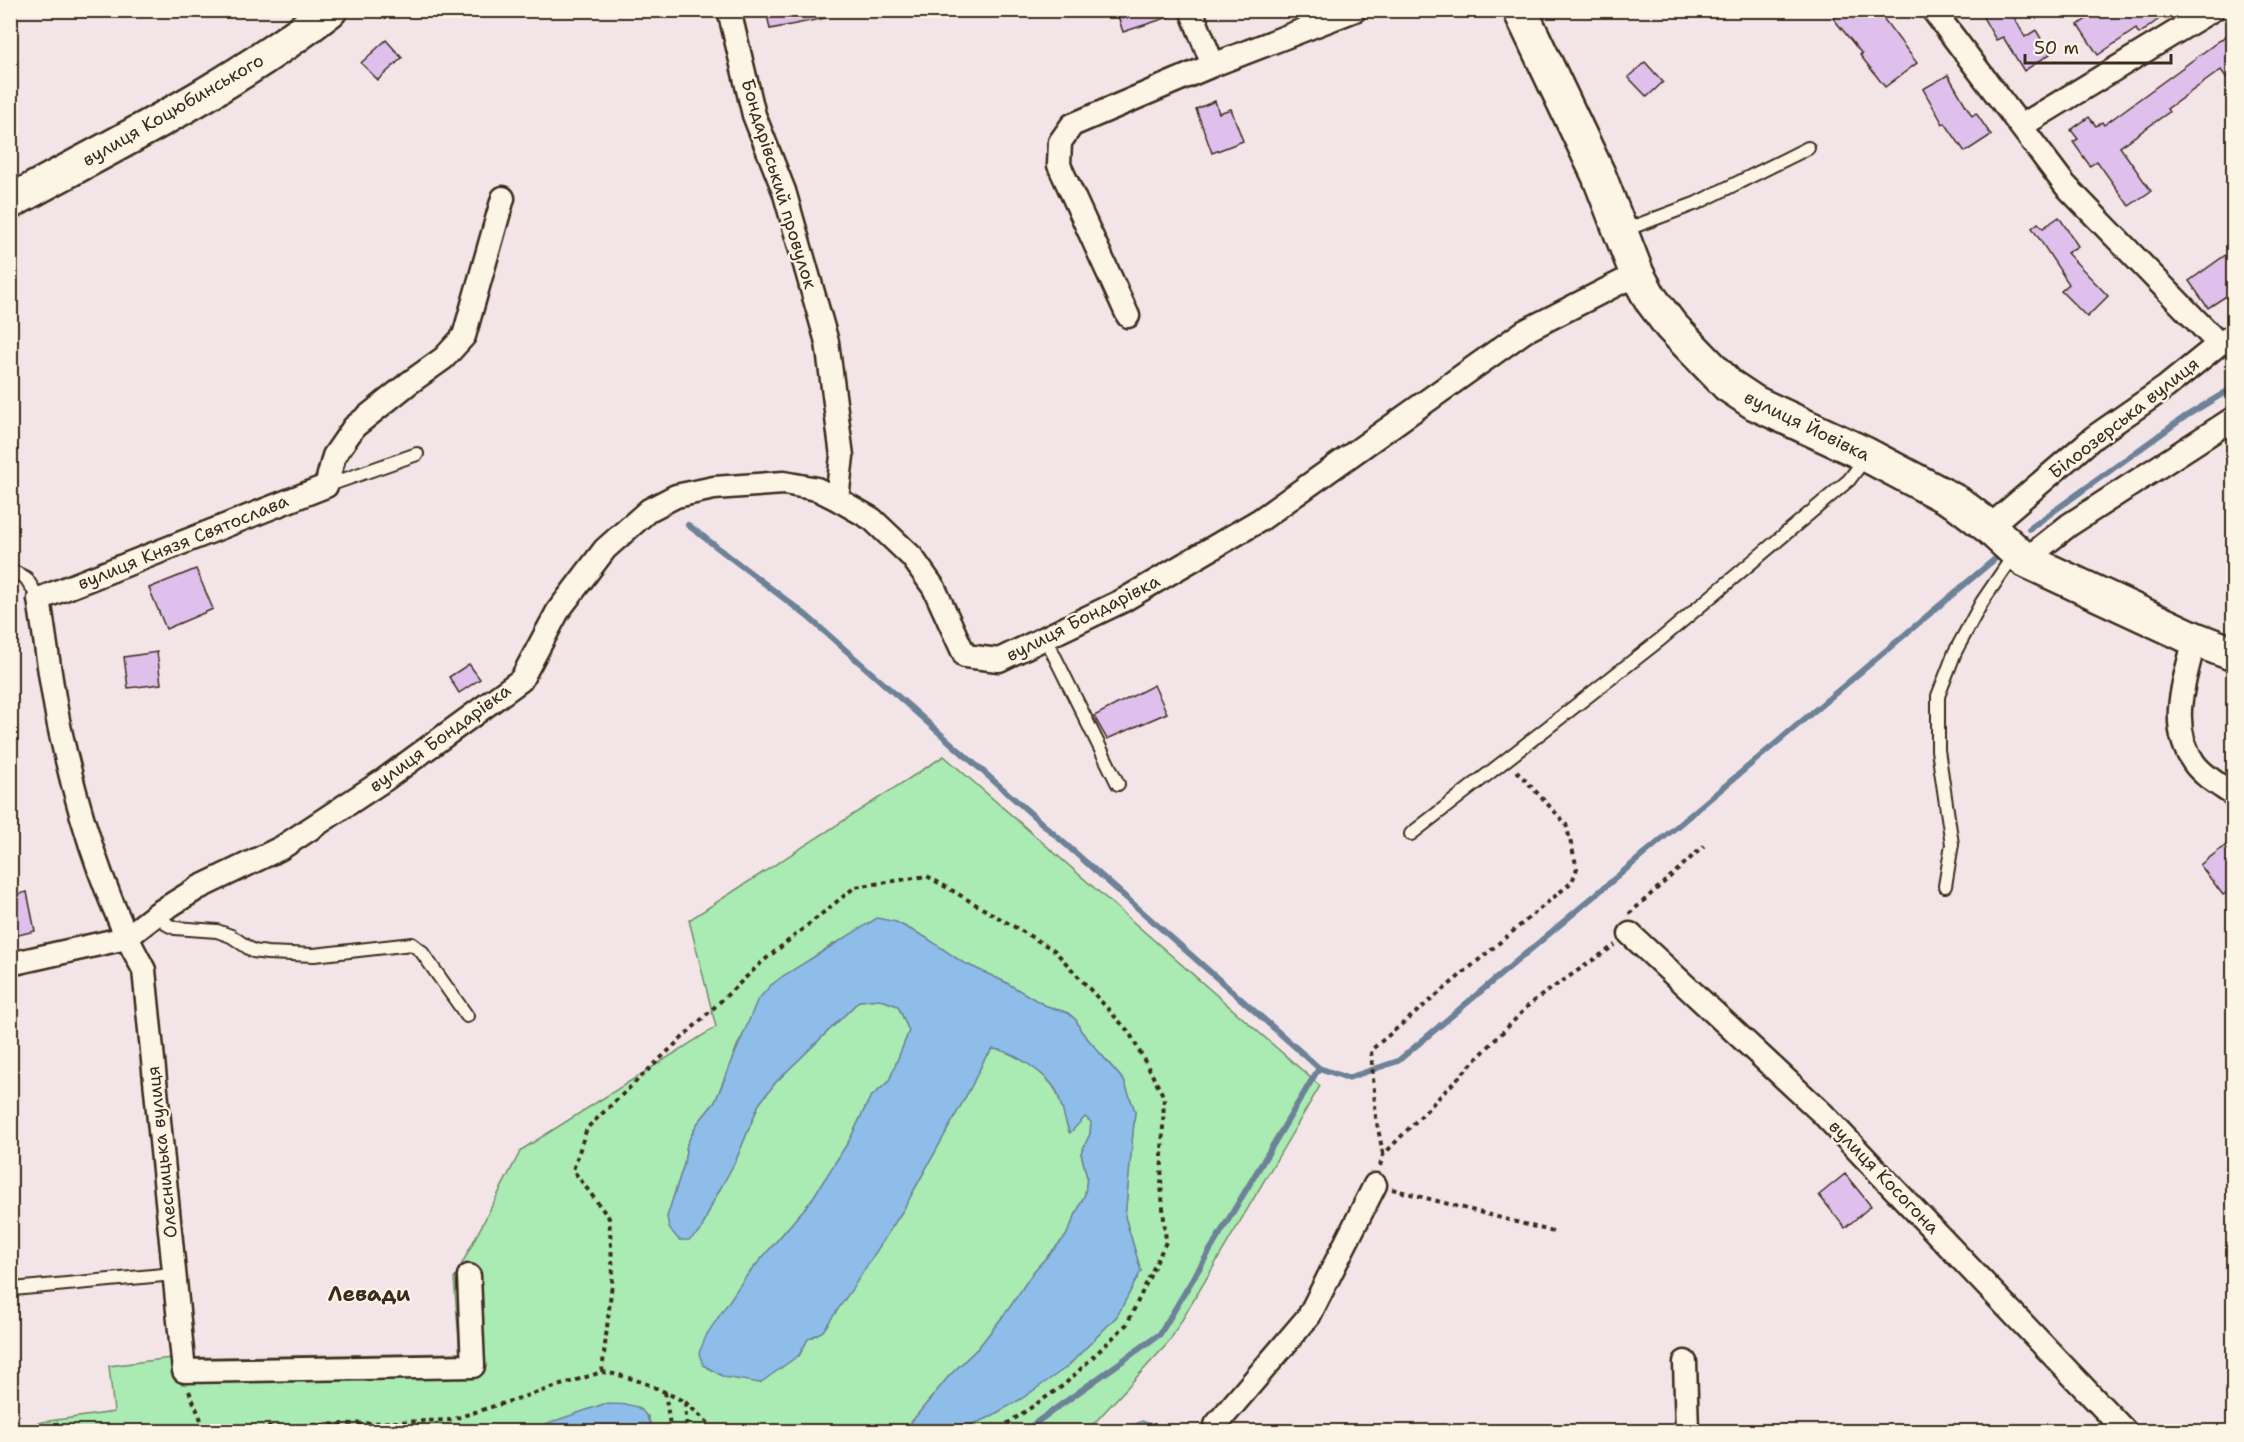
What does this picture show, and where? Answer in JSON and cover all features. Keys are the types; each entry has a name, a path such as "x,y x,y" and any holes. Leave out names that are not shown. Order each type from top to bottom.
{"street":[{"name":"вулиця Коцюбинського","path":"10,202 195,100 290,42 330,10"},
{"name":"Бондарівський провулок","path":"729,10 754,115 784,191 826,342 842,456 837,499"},
{"path":"1191,10 1213,65"},
{"path":"1128,316 1059,165 1060,142 1072,125 1213,65 1355,10"},
{"name":"вулиця Йовівка","path":"1520,10 1599,176 1637,274 1650,298 1671,326 1728,385 1755,403 1867,455 1958,503 2021,556 2195,639 2234,654"},
{"path":"1933,10 2072,192 2226,339"},
{"path":"2021,126 2212,10"},
{"path":"326,486 334,456 354,426 444,358 464,336 503,198"},
{"name":"вулиця Бондарівка","path":"10,964 126,938 158,913 198,888 281,848 384,780 520,680 558,611 605,549 649,510 676,496 714,488 784,483 817,489 837,499 872,519 912,557 934,588 965,656 999,660 1122,601 1260,520 1525,331 1637,274"},
{"name":"Білоозерська вулиця","path":"1989,527 2094,436 2166,387 2226,339"},
{"path":"2021,556 2234,418"},
{"name":"вулиця Князя Святослава","path":"39,600 326,486"},
{"path":"39,600 60,729 85,831 126,938"},
{"path":"2195,639 2180,697 2180,736 2195,764 2234,795"},
{"name":"вулиця Косогона","path":"1630,934 1823,1114 2126,1431"},
{"name":"Олесницька вулиця","path":"126,938 144,970 184,1371"},
{"path":"1215,1431 1216,1425 1309,1316 1375,1185"},
{"path":"184,1371 473,1366 469,1276"},
{"path":"1685,1362 1687,1431"}],"lane":[{"path":"1621,231 1697,203 1808,148"},
{"path":"326,486 417,454"},
{"path":"1411,834 1661,639 1849,480 1867,455"},
{"path":"1945,885 1952,844 1938,750 1938,696 1955,652 1982,602 2021,556"},
{"path":"10,570 26,578 39,600"},
{"path":"1046,639 1118,783"},
{"path":"158,913 168,925 175,928 217,931 231,936 253,951 267,953 314,955 412,944 421,951 467,1016"},
{"path":"10,1273 13,1289 174,1274"}],"path":[{"path":"1507,760 1566,824 1577,868 1572,882 1371,1050 1376,1112 1383,1155 1375,1185 1554,1232"},
{"path":"1383,1155 1532,1002 1630,934 1626,916 1704,846"},
{"path":"602,1371 613,1274 609,1218 573,1170 587,1128 762,962 855,886 927,876 1053,950 1129,1032 1164,1097 1161,1185 1166,1242 1127,1324 1064,1385 995,1431"},
{"path":"184,1371 190,1397 206,1431"},
{"path":"250,1431 267,1427 450,1420 602,1371 622,1374 665,1392 684,1402 718,1431"},
{"path":"665,1392 671,1431"},
{"path":"684,1402 687,1431"}],"green space":[{"path":"944,756 1320,1086 1169,1342 1087,1431 954,1431 988,1418 1067,1367 1117,1316 1141,1271 1125,1217 1135,1111 1124,1081 1068,1013 1044,1005 1005,982 962,962 925,937 896,922 835,943 770,986 737,1046 715,1102 697,1124 687,1144 684,1164 667,1217 700,1232 736,1160 759,1104 776,1082 859,1001 879,999 898,1006 909,1031 889,1081 870,1098 849,1141 811,1201 744,1279 799,1356 808,1339 823,1331 903,1210 984,1060 993,1049 1019,1058 1045,1077 1058,1095 1069,1132 1086,1116 1091,1122 1090,1134 1081,1153 1087,1177 1085,1194 1066,1236 1034,1271 1008,1310 978,1348 949,1376 904,1431 652,1431 648,1416 604,1404 525,1432 11,1432 42,1422 114,1412 109,1366 171,1358 460,1353 454,1279 521,1150 716,1027 689,920"}],"water":[{"path":"877,918 896,922 925,937 962,962 1005,982 1044,1005 1068,1013 1124,1081 1135,1111 1125,1217 1141,1271 1117,1316 1067,1367 1021,1399 988,1418 954,1431 904,1431 949,1376 978,1348 1008,1310 1034,1271 1066,1236 1085,1194 1087,1177 1081,1153 1090,1134 1091,1122 1085,1117 1070,1133 1057,1092 1038,1071 1001,1050 993,1049 984,1060 903,1210 823,1331 808,1339 799,1355 760,1383 724,1377 703,1365 699,1353 707,1334 744,1279 811,1201 849,1141 870,1098 889,1081 909,1031 898,1006 879,999 859,1001 776,1082 759,1104 736,1160 700,1232 689,1240 679,1240 669,1228 667,1217 684,1164 687,1144 697,1124 715,1102 757,1001 770,986 783,976"},
{"path":"604,1404 636,1407 645,1414 652,1431 525,1431"},
{"path":"1142,1421 1155,1426 1156,1431 1122,1431"}],"building":[{"path":"766,10 826,10 826,18 770,29"},
{"path":"1116,10 1178,10 1178,14 1123,32"},
{"path":"1843,10 1877,10 1917,63 1885,87 1833,18"},
{"path":"1979,10 2010,10 2025,37 2036,30 2050,54 2024,71 2003,37 1996,40"},
{"path":"2099,10 2171,10 2139,34 2136,29 2098,55 2078,25"},
{"path":"2234,30 2234,88 2221,70 2167,109 2169,112 2120,147 2151,191 2129,206 2097,161 2090,166 2073,142 2078,139 2071,130 2089,117 2096,126 2102,122 2104,125"},
{"path":"386,40 402,58 378,80 361,63"},
{"path":"1645,62 1663,82 1647,97 1628,77"},
{"path":"1948,75 1972,116 1976,113 1991,135 1965,152 1945,123 1943,124 1923,89"},
{"path":"1215,101 1219,113 1231,109 1243,141 1212,153 1196,109"},
{"path":"2059,217 2078,246 2067,253 2108,296 2087,317 2061,291 2069,284 2032,228 2038,223 2043,228"},
{"path":"2234,249 2234,291 2208,308 2189,281"},
{"path":"196,569 213,609 166,629 149,588"},
{"path":"157,652 161,684 128,688 124,657"},
{"path":"469,664 480,679 459,693 449,677"},
{"path":"1154,685 1167,713 1107,739 1094,716"},
{"path":"2234,839 2234,887 2223,895 2200,865"},
{"path":"27,892 35,931 10,937 10,896"},
{"path":"1845,1174 1871,1206 1845,1228 1819,1195"}],"waterway":[{"path":"2029,529 2186,416 2234,387"},
{"path":"688,525 807,616 1319,1068 1348,1078 1398,1061 1996,558"},
{"path":"1023,1432 1160,1334 1319,1068"}],"district":[{"name":"Левади","path":"369,1294"}]}
